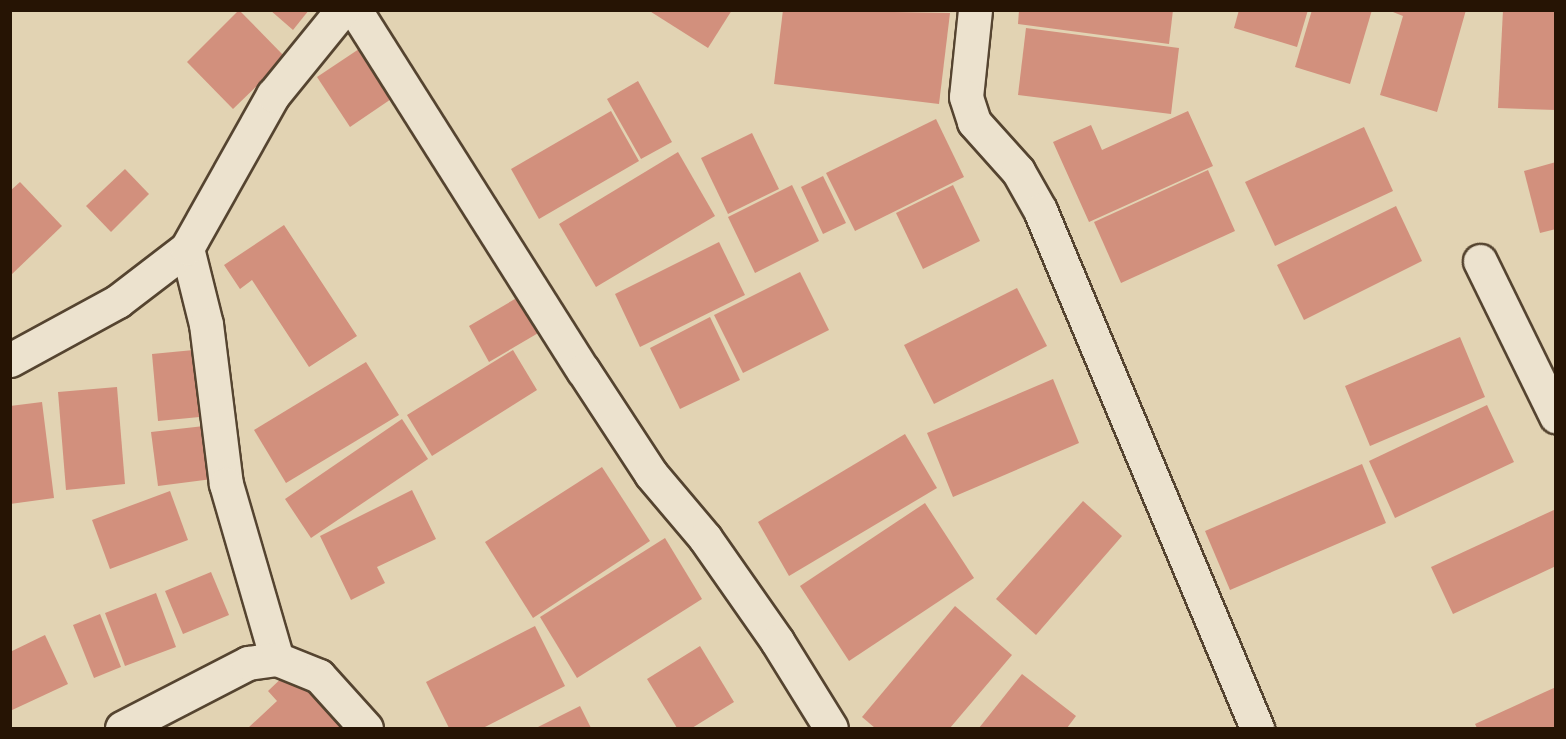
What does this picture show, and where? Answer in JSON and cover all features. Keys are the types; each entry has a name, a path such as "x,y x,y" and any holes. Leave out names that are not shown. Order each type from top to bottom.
{"street":[{"path":"10,360 118,301 187,248 273,95 342,10"},
{"path":"355,10 651,474 705,538 770,632 831,729"},
{"path":"975,10 966,97 974,122 1018,171 1040,210 1257,729"},
{"path":"187,248 206,324 226,484 278,659"},
{"path":"1480,261 1556,416"},
{"path":"122,729 248,663 278,659 319,676 366,729"}],"building":[{"path":"239,10 286,58 233,109 187,62"},
{"path":"270,10 309,10 293,30"},
{"path":"648,10 732,10 708,48"},
{"path":"783,10 950,13 939,104 774,84"},
{"path":"1019,10 1173,10 1169,44 1018,24"},
{"path":"1239,10 1308,10 1297,47 1234,28"},
{"path":"1312,10 1372,10 1350,84 1295,67"},
{"path":"1388,10 1466,10 1437,112 1380,95 1403,16"},
{"path":"1503,10 1556,10 1556,110 1498,108"},
{"path":"1026,28 1179,48 1171,114 1018,95"},
{"path":"365,45 397,95 350,127 317,77"},
{"path":"638,81 672,142 641,159 607,99"},
{"path":"611,111 639,161 539,219 511,169"},
{"path":"1188,111 1213,166 1089,222 1053,142 1091,125 1102,150"},
{"path":"936,119 964,177 855,231 826,173"},
{"path":"1364,127 1393,191 1275,246 1245,182"},
{"path":"752,133 779,189 728,214 701,158"},
{"path":"678,152 715,216 596,287 559,224"},
{"path":"1556,162 1556,229 1540,233 1524,171"},
{"path":"125,169 149,194 111,232 86,206"},
{"path":"1208,170 1235,231 1121,283 1094,222"},
{"path":"823,176 846,223 823,234 801,187"},
{"path":"20,182 62,226 10,276 10,191"},
{"path":"792,185 819,241 755,273 728,217"},
{"path":"953,185 980,241 923,269 896,213"},
{"path":"1396,206 1422,261 1304,320 1277,265"},
{"path":"284,225 357,336 309,367 252,280 240,289 224,265"},
{"path":"719,242 745,295 640,347 615,294"},
{"path":"800,272 829,330 743,373 714,315"},
{"path":"1017,288 1047,346 934,404 904,345"},
{"path":"520,296 540,332 489,362 469,326"},
{"path":"710,317 740,380 680,409 650,348"},
{"path":"1460,337 1485,397 1370,446 1345,386"},
{"path":"204,349 210,416 158,421 152,354"},
{"path":"513,350 537,390 432,456 407,415"},
{"path":"366,362 399,415 286,483 254,430"},
{"path":"1053,379 1079,443 953,497 927,433"},
{"path":"117,387 125,484 66,490 58,392"},
{"path":"42,402 54,498 10,504 10,406"},
{"path":"1487,405 1514,462 1395,518 1369,461"},
{"path":"402,419 428,459 311,538 285,499"},
{"path":"213,425 220,478 158,486 151,432"},
{"path":"905,434 937,488 789,576 758,522"},
{"path":"1362,464 1386,523 1230,590 1205,531"},
{"path":"602,467 650,541 533,618 485,542"},
{"path":"412,490 436,539 377,567 385,583 351,600 320,536"},
{"path":"170,491 188,540 110,569 92,520"},
{"path":"1083,501 1122,536 1036,635 996,599"},
{"path":"925,503 974,578 849,661 800,586"},
{"path":"1556,509 1556,566 1453,614 1431,567"},
{"path":"665,538 702,599 577,678 540,617"},
{"path":"211,572 229,615 183,634 165,591"},
{"path":"156,593 176,647 125,666 105,613"},
{"path":"955,606 1012,655 950,728 875,728 862,717"},
{"path":"100,614 121,667 94,678 73,625"},
{"path":"535,626 565,686 483,728 449,728 426,682"},
{"path":"45,635 68,684 10,711 10,652"},
{"path":"700,646 734,702 692,728 677,728 647,679"},
{"path":"289,671 342,728 248,728 277,701 268,691"},
{"path":"1022,674 1076,716 1067,728 979,728"},
{"path":"1556,687 1556,728 1477,728 1475,724"},
{"path":"580,706 591,728 536,728"}]}
